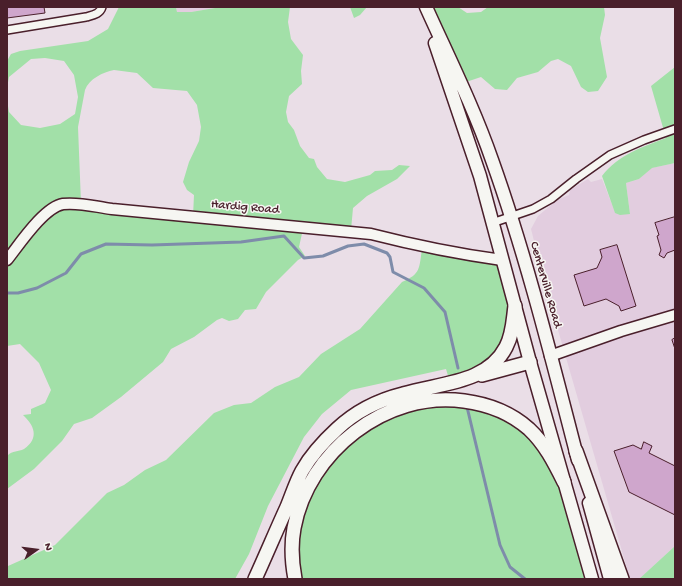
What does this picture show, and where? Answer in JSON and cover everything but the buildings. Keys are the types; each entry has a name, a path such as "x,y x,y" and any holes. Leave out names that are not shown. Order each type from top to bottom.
{"highway":[{"path":"473,377 498,360 506,347 512,334 515,306"},
{"path":"255,579 303,470 319,447 338,428 359,413 381,401 403,394 530,362"},
{"path":"295,579 292,550 298,510 306,490 319,468 336,448 357,429 378,417 403,406 427,400 451,399 487,406 512,416 528,428 539,440 550,455 564,482"},
{"path":"576,451 622,579"}],"main road":[{"name":"Centerville Road","path":"425,7 476,118 510,216 550,356 610,579"},
{"name":"Centerville Road","path":"425,7 480,176 530,362 592,579"},
{"path":"530,362 550,356"}],"street":[{"path":"7,30 86,17 96,14 102,7"},
{"path":"492,223 510,216 528,212 551,198 610,155 675,129"},
{"name":"Hardig Road","path":"7,260 46,213 59,206 73,204 120,210 371,234 451,252 502,260"},
{"path":"550,356 621,331 675,315"}],"shaded area":[{"path":"176,7 221,7 191,12 177,12"},
{"path":"675,163 675,546 639,579 630,579 547,292 531,229 538,216 557,200 569,195 570,190 588,179 591,182 602,179 615,212 630,214 626,183 639,179 651,168"}],"green space":[{"path":"119,7 176,7 177,12 191,12 221,7 290,7 288,22 291,39 303,55 301,71 302,84 289,96 286,112 288,122 294,130 300,146 309,158 314,159 317,167 327,179 345,182 370,175 375,171 392,170 399,165 410,166 397,179 367,196 353,208 351,230 303,229 299,247 305,256 298,260 266,292 256,309 245,310 238,319 229,321 222,318 217,320 194,337 171,349 163,362 121,397 92,418 74,424 62,441 34,469 7,489 7,456 11,453 24,449 29,445 34,436 30,423 23,415 31,414 31,409 45,403 51,390 39,363 20,344 7,346 7,100 9,112 21,125 40,128 60,124 75,114 78,97 74,75 64,61 45,58 31,59 9,77 7,88 7,61 11,54 20,51 88,41 108,29","holes":["114,70 137,73 153,88 187,91 197,105 201,127 199,141 189,162 183,182 187,190 194,195 193,216 81,203 78,127 85,90 93,79 110,71"]},
{"path":"350,7 367,7 360,15 354,18"},
{"path":"425,7 458,7 467,13 481,12 488,7 604,7 605,15 600,38 607,77 598,91 588,92 581,87 571,66 558,59 551,61 538,72 517,78 507,90 495,89 481,77 463,83"},
{"path":"675,67 675,163 652,168 639,179 626,183 630,214 620,215 615,213 602,176 616,162 631,152 666,138 651,86"},
{"path":"422,249 498,259 511,303 499,359 449,379 446,369 351,390 322,414 304,437 268,506 249,554 235,579 7,579 8,566 55,545 107,493 124,485 145,470 166,460 214,413 234,405 251,403 275,387 299,377 321,354 360,329 402,282 416,273 419,266"},
{"path":"439,401 510,415 550,456 591,579 295,579 294,542 310,484 373,421"},
{"path":"675,546 675,579 639,579"}],"waterway":[{"path":"7,293 18,293 37,288 66,273 81,254 106,244 152,245 241,242 284,236 304,258 323,256 348,246 364,244 387,253 390,257 393,272 424,288 445,312 458,368"},
{"path":"467,407 500,545 510,567 525,579"}]}
